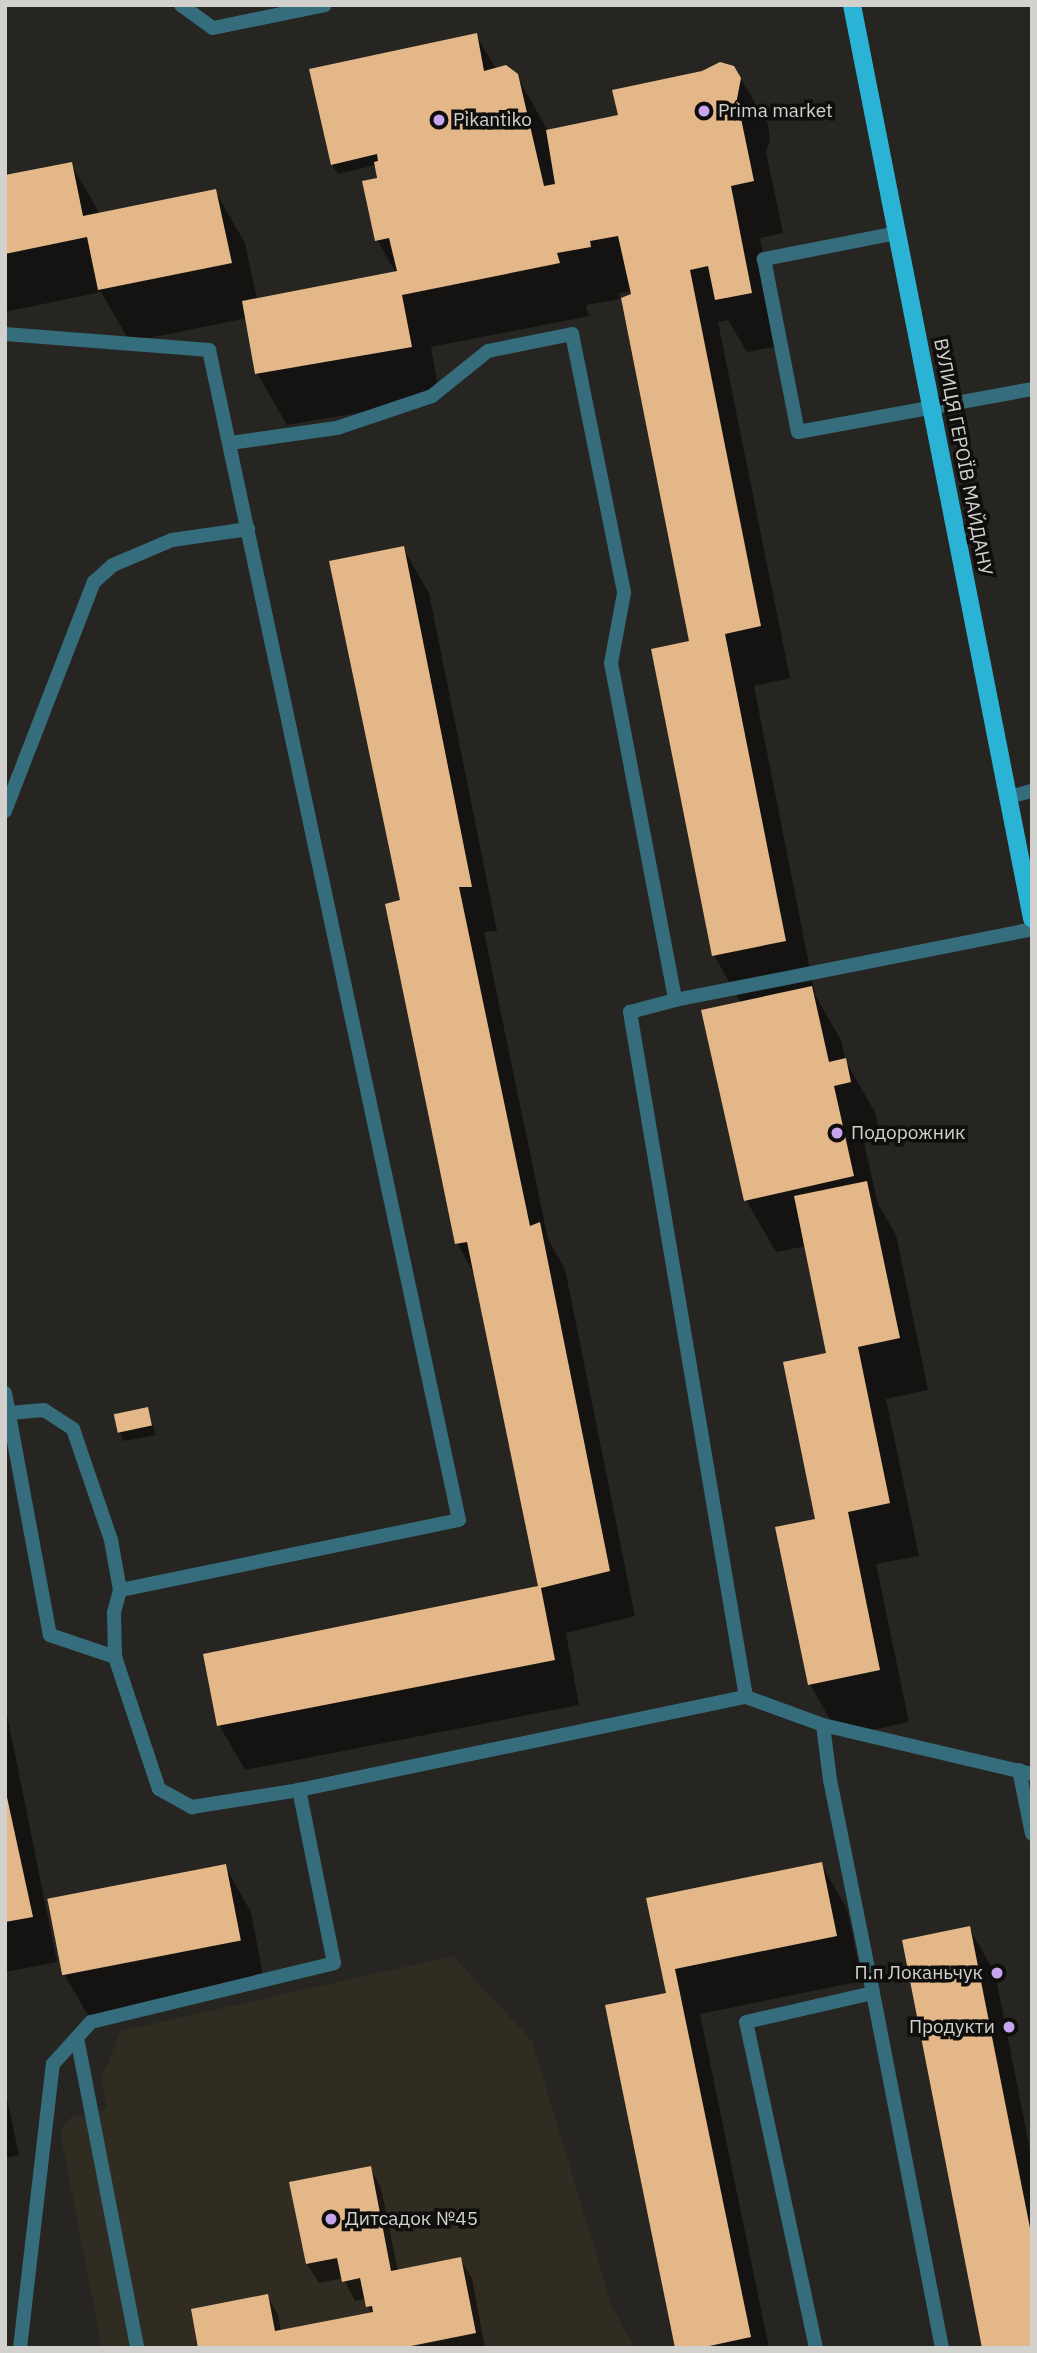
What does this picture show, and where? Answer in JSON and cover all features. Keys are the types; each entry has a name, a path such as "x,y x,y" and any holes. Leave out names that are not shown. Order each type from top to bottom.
{"main road":[{"name":"ВУЛИЦЯ ГЕРОЇВ МАЙДАНУ","path":"852,5 1032,918"}],"lane":[{"path":"181,5 213,28 325,5"},
{"path":"897,233 764,259 798,432 1032,389"},
{"path":"5,334 209,350 459,1520 120,1590"},
{"path":"230,443 337,428 432,396 488,351 572,334 624,593 611,663 675,1000"},
{"path":"5,811 94,582 113,565 172,540 248,529"},
{"path":"1009,797 1032,791"},
{"path":"746,1697 630,1012 675,1000 1032,929"},
{"path":"5,1393 50,1635 115,1657"},
{"path":"9,1413 44,1410 73,1429 111,1541 120,1590 114,1613 115,1657 159,1789 191,1807 299,1790 746,1697 823,1725 1026,1772 1032,1834"},
{"path":"823,1725 830,1780 942,2348"},
{"path":"20,2348 53,2064 91,2022 334,1963 299,1790"},
{"path":"816,2348 746,2022 873,1993"},
{"path":"77,2038 137,2348"}],"shaded area":[{"name":"Дитсадок №45","path":"453,1956 532,2041 612,2307 635,2348 102,2348 60,2131 70,2118 107,2109 102,2077 121,2031"}],"building":[{"path":"477,33 484,71 506,65 518,74 544,186 555,184 546,130 618,115 612,90 702,71 720,62 734,66 741,78 737,99 754,181 731,186 752,293 715,300 708,266 690,270 761,626 725,634 786,941 712,956 651,649 689,641 621,298 631,294 618,236 590,241 591,247 557,253 560,263 402,295 412,347 255,374 242,301 397,271 389,238 375,241 362,181 377,178 374,162 378,161 377,154 331,165 309,69"},
{"path":"72,162 83,216 216,189 232,263 98,290 87,237 5,254 5,175"},
{"path":"404,546 472,887 459,887 530,1226 540,1222 610,1571 541,1588 555,1660 217,1726 203,1654 538,1586 467,1242 455,1244 385,904 400,900 329,561"},
{"path":"812,986 829,1062 846,1058 851,1082 834,1086 854,1176 744,1201 701,1010"},
{"path":"867,1181 900,1338 858,1347 890,1503 848,1512 880,1670 808,1685 775,1527 815,1519 783,1362 826,1353 794,1196"},
{"path":"148,1407 152,1426 118,1433 114,1414"},
{"path":"5,1788 33,1917 5,1922"},
{"path":"822,1862 837,1936 675,1969 751,2337 700,2348 675,2348 605,2005 666,1993 646,1898"},
{"path":"226,1864 241,1941 62,1975 47,1899"},
{"path":"970,1926 1032,2238 1032,2348 982,2348 902,1940"},
{"path":"371,2166 391,2271 461,2257 476,2333 401,2348 198,2348 191,2309 268,2294 275,2331 373,2312 372,2306 366,2307 360,2278 342,2282 337,2258 306,2264 289,2182"}],"place":[{"name":"Prima market","path":"704,111"},
{"name":"Pikantiko","path":"439,120"},
{"name":"Подорожник","path":"837,1133"},
{"name":"П.п Локаньчук","path":"997,1973"},
{"name":"Продукти","path":"1009,2027"},
{"name":"Дитсадок №45","path":"331,2219"}]}
